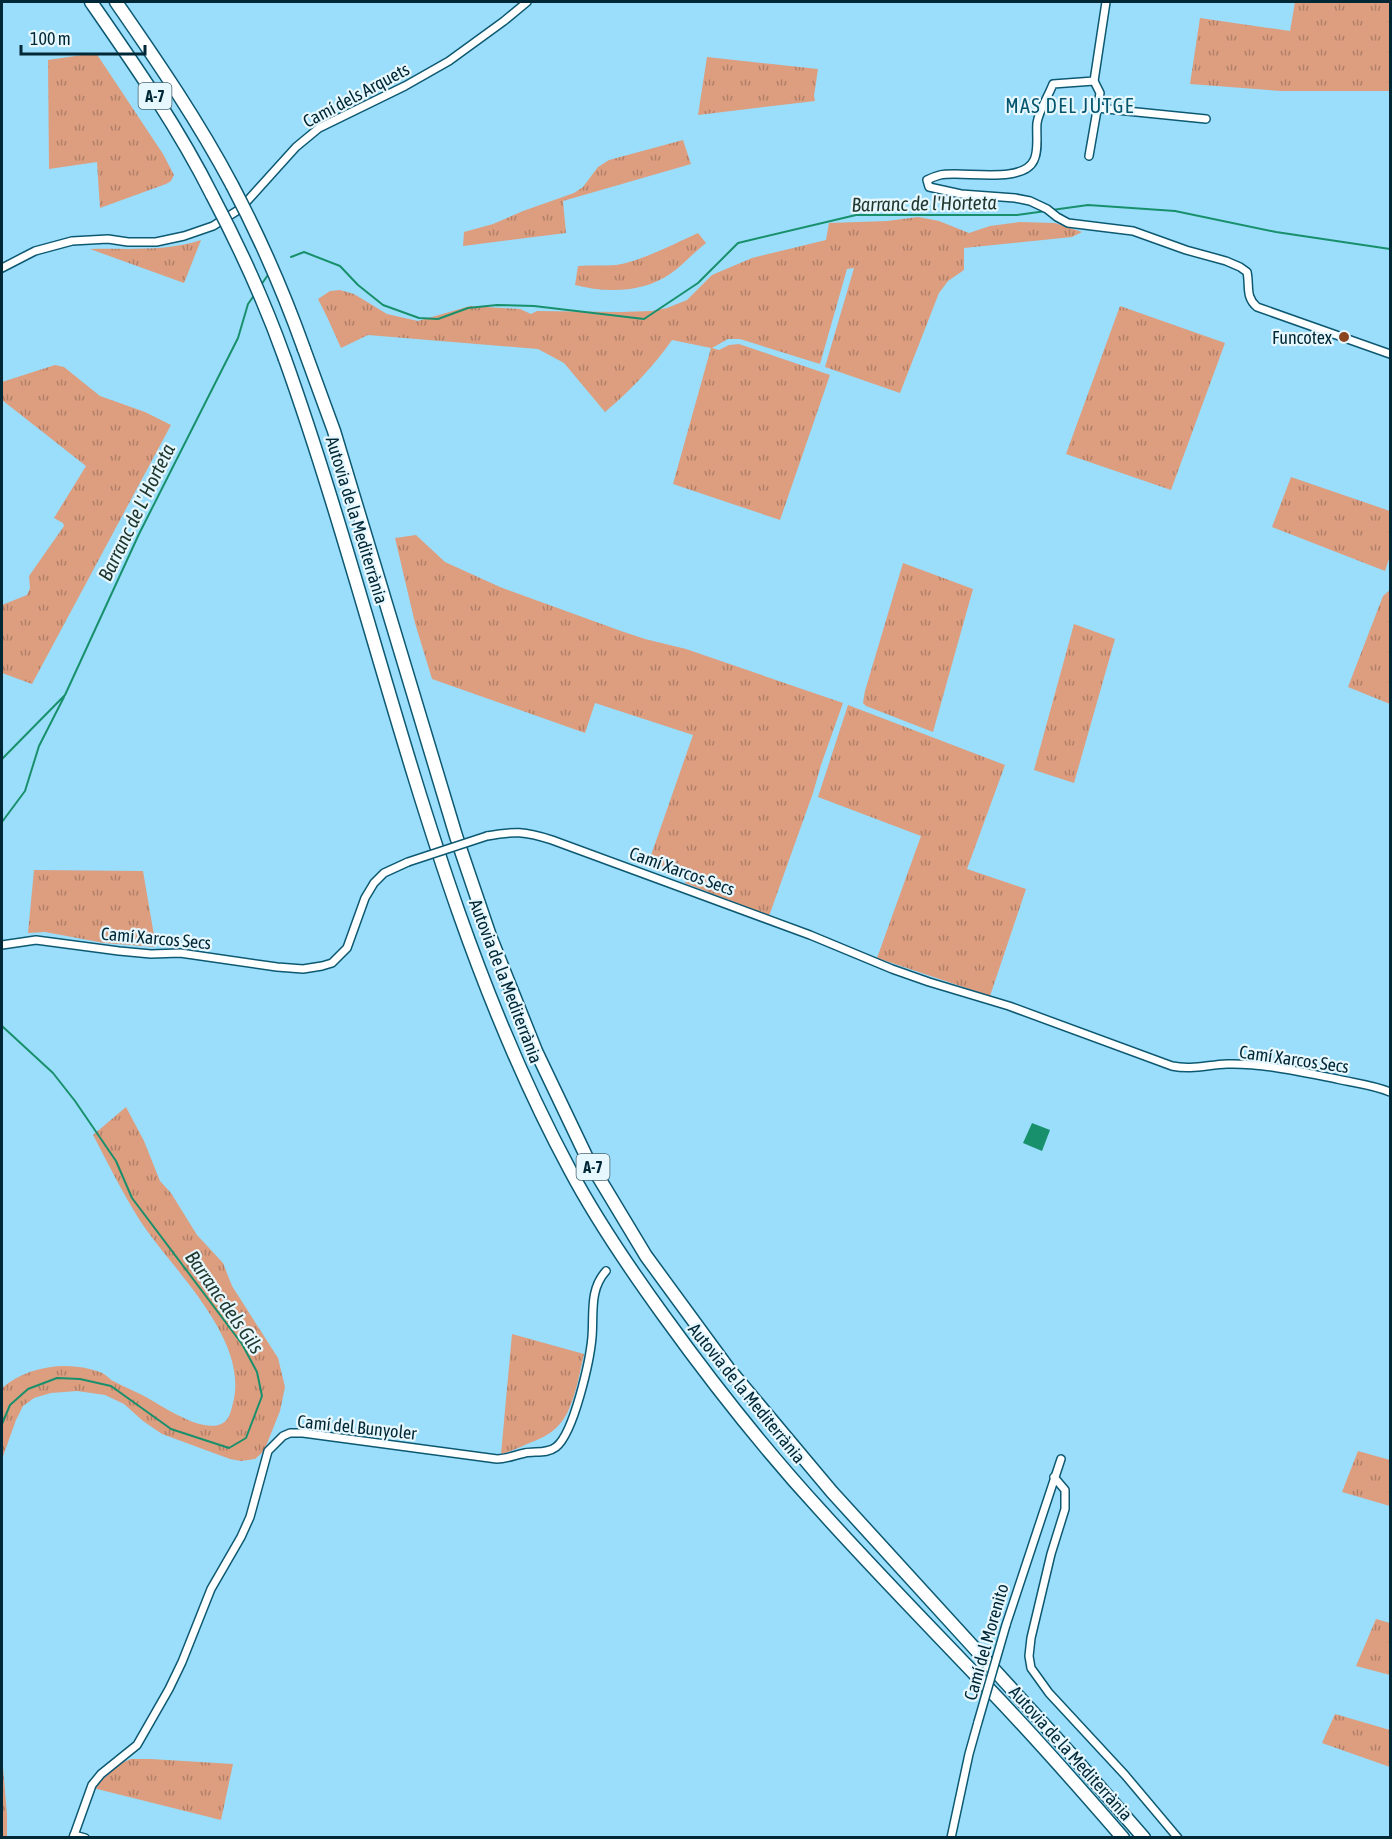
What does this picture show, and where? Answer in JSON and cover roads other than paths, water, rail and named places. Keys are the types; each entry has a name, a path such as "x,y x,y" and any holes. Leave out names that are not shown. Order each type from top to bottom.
{"highway":[{"name":"Autovia de la Mediterrània","path":"90,2 141,74 197,165 231,230 277,335 317,450 435,843 473,951 518,1066 571,1172 630,1268 712,1383 820,1510 1024,1727 1123,1838"},
{"name":"Autovia de la Mediterrània","path":"116,2 169,79 212,148 249,218 295,323 334,431 456,836 490,936 536,1051 587,1158 646,1256 728,1368 832,1492 1071,1753 1144,1838"}],"street":[{"name":"Camí dels Arquets","path":"2,268 35,251 72,241 108,239 156,242 213,226 240,209 296,147 319,128 405,86 449,61 496,28 527,2"},
{"path":"1089,156 1100,93 1094,81 1106,2"},
{"path":"1094,81 1053,84 1037,121 1034,159 1031,165 1022,170 993,176 940,175 927,180 929,187 961,194 1030,201 1068,223 1133,231 1186,250 1226,261 1247,272 1248,295 1257,308 1390,354"},
{"path":"1097,108 1206,119"},
{"name":"Camí Xarcos Secs","path":"2,945 36,940 151,954 180,952 277,967 303,969 322,966 332,963 347,948 365,898 374,883 384,873 408,862 487,836 523,832 552,840 802,932 892,969 1009,1006 1172,1066 1199,1068 1227,1064 1269,1067 1390,1092"},
{"name":"Camí del Bunyoler","path":"74,1836 92,1785 101,1774 137,1745 169,1689 211,1589 250,1517 268,1451 276,1442 290,1433 303,1433 497,1459 543,1452 556,1447 572,1422 592,1340 595,1287 606,1270"},
{"name":"Camí del Morenito","path":"951,1838 969,1754 1006,1625 1061,1459"},
{"path":"1054,1477 1065,1490 1065,1509 1051,1554 1031,1638 1029,1656 1031,1668 1049,1693 1125,1775 1178,1838"},
{"path":"74,1836 85,1838"}],"waterway":[{"name":"Barranc de l'Horteta","path":"1052,210 1088,205 1175,211 1276,232 1390,249"},
{"name":"Barranc de l'Horteta","path":"291,257 304,252 340,266 358,285 383,305 419,318 438,319 468,308 497,305 534,306 644,319 698,283 738,243 856,215 1017,215 1046,211"},
{"name":"Barranc de L' Horteta","path":"261,285 270,272"},
{"name":"Barranc de L' Horteta","path":"2,759 65,695 139,534 238,338 248,304 255,294"},
{"name":"Barranc dels Gils","path":"2,822 25,791 39,746 64,697"},
{"name":"Barranc dels Gils","path":"2,1026 53,1073 75,1101 116,1161 132,1198 242,1344 257,1372 262,1396 246,1438 229,1448 171,1429 111,1386 80,1379 57,1378 28,1389 10,1405 2,1424"}],"place":[{"name":"Funcotex","path":"1344,337"}],"district":[{"name":"MAS DEL JUTGE","path":"1070,105"}]}
